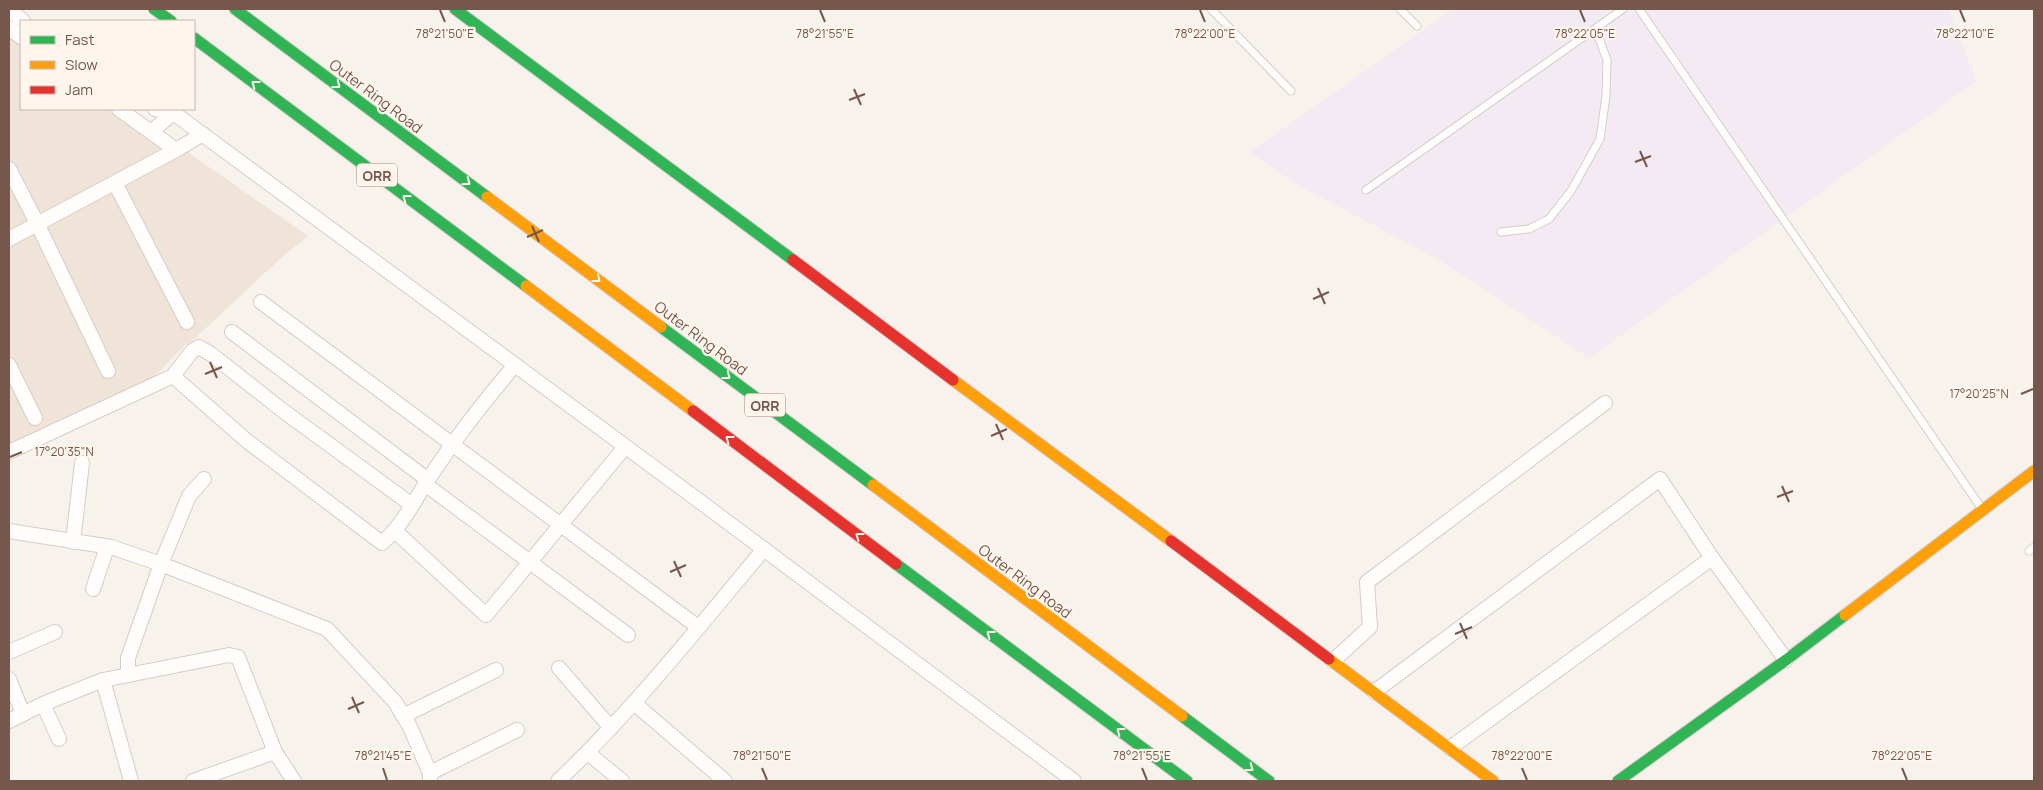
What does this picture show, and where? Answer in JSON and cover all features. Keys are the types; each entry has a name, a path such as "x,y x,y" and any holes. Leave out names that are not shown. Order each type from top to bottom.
{"main road":[{"path":"154,9 170,20"},
{"name":"Outer Ring Road","path":"235,9 1269,781"},
{"path":"455,9 1493,781"},
{"name":"ORR","path":"195,39 1187,781"},
{"path":"1618,781 1786,660 2034,472"}],"street":[{"path":"9,10 22,20"},
{"path":"9,28 20,37"},
{"path":"120,110 176,150"},
{"path":"158,110 172,114 202,134 764,549 1074,781"},
{"path":"151,132 172,114"},
{"path":"9,239 176,150 202,134"},
{"path":"9,169 108,371"},
{"path":"115,183 187,322"},
{"path":"261,302 698,627"},
{"path":"232,332 530,562 628,635"},
{"path":"9,452 173,376 192,351 199,348 211,354 282,410 412,505"},
{"path":"173,376 247,441 382,543 395,531 484,401 515,365"},
{"path":"9,366 35,418"},
{"path":"1333,661 1370,627 1367,582 1605,403"},
{"path":"395,531 486,615 625,447"},
{"path":"73,542 82,463"},
{"path":"128,675 128,658 161,564 189,496 204,479"},
{"path":"1374,692 1660,479 1712,558 1786,660"},
{"path":"9,530 107,547 161,564 327,629 395,702 430,777 517,730"},
{"path":"93,589 107,547"},
{"path":"558,781 588,753 634,703 764,549"},
{"path":"1450,748 1712,558"},
{"path":"9,652 56,632"},
{"path":"9,721 43,704 104,680 229,655 238,657 275,752 294,781"},
{"path":"559,668 611,728"},
{"path":"403,716 496,670"},
{"path":"9,679 23,714"},
{"path":"104,680 131,781"},
{"path":"634,703 724,781"},
{"path":"43,704 59,739"},
{"path":"193,781 275,752"},
{"path":"588,753 622,781"}],"lane":[{"path":"1213,9 1291,91"},
{"path":"1400,9 1417,26"},
{"path":"1366,190 1596,30 1623,9"},
{"path":"1639,9 1982,510"},
{"path":"1501,232 1529,229 1549,220 1571,191 1600,139 1606,96 1607,60 1596,30"}],"shaded area":[{"path":"1453,9 1949,9 1976,81 1589,358 1445,263 1293,182 1250,152"},
{"path":"9,18 20,26 20,110 133,110 196,158 308,236 282,257 142,386 9,446"}],"traffic: fast":[{"path":"154,9 170,20"},
{"path":"235,9 487,197"},
{"path":"455,9 793,260"},
{"path":"195,39 526,286"},
{"path":"661,327 873,485"},
{"path":"896,564 1187,781"},
{"path":"1618,781 1845,615"},
{"path":"1182,716 1269,781"}],"traffic: slow":[{"path":"487,197 661,327"},
{"path":"526,286 693,411"},
{"path":"953,380 1171,541"},
{"path":"1845,615 2034,471"},
{"path":"873,485 1182,716"},
{"path":"1329,659 1493,781"}],"traffic: jam":[{"path":"793,260 953,380"},
{"path":"693,411 896,564"},
{"path":"1171,541 1329,659"}]}
